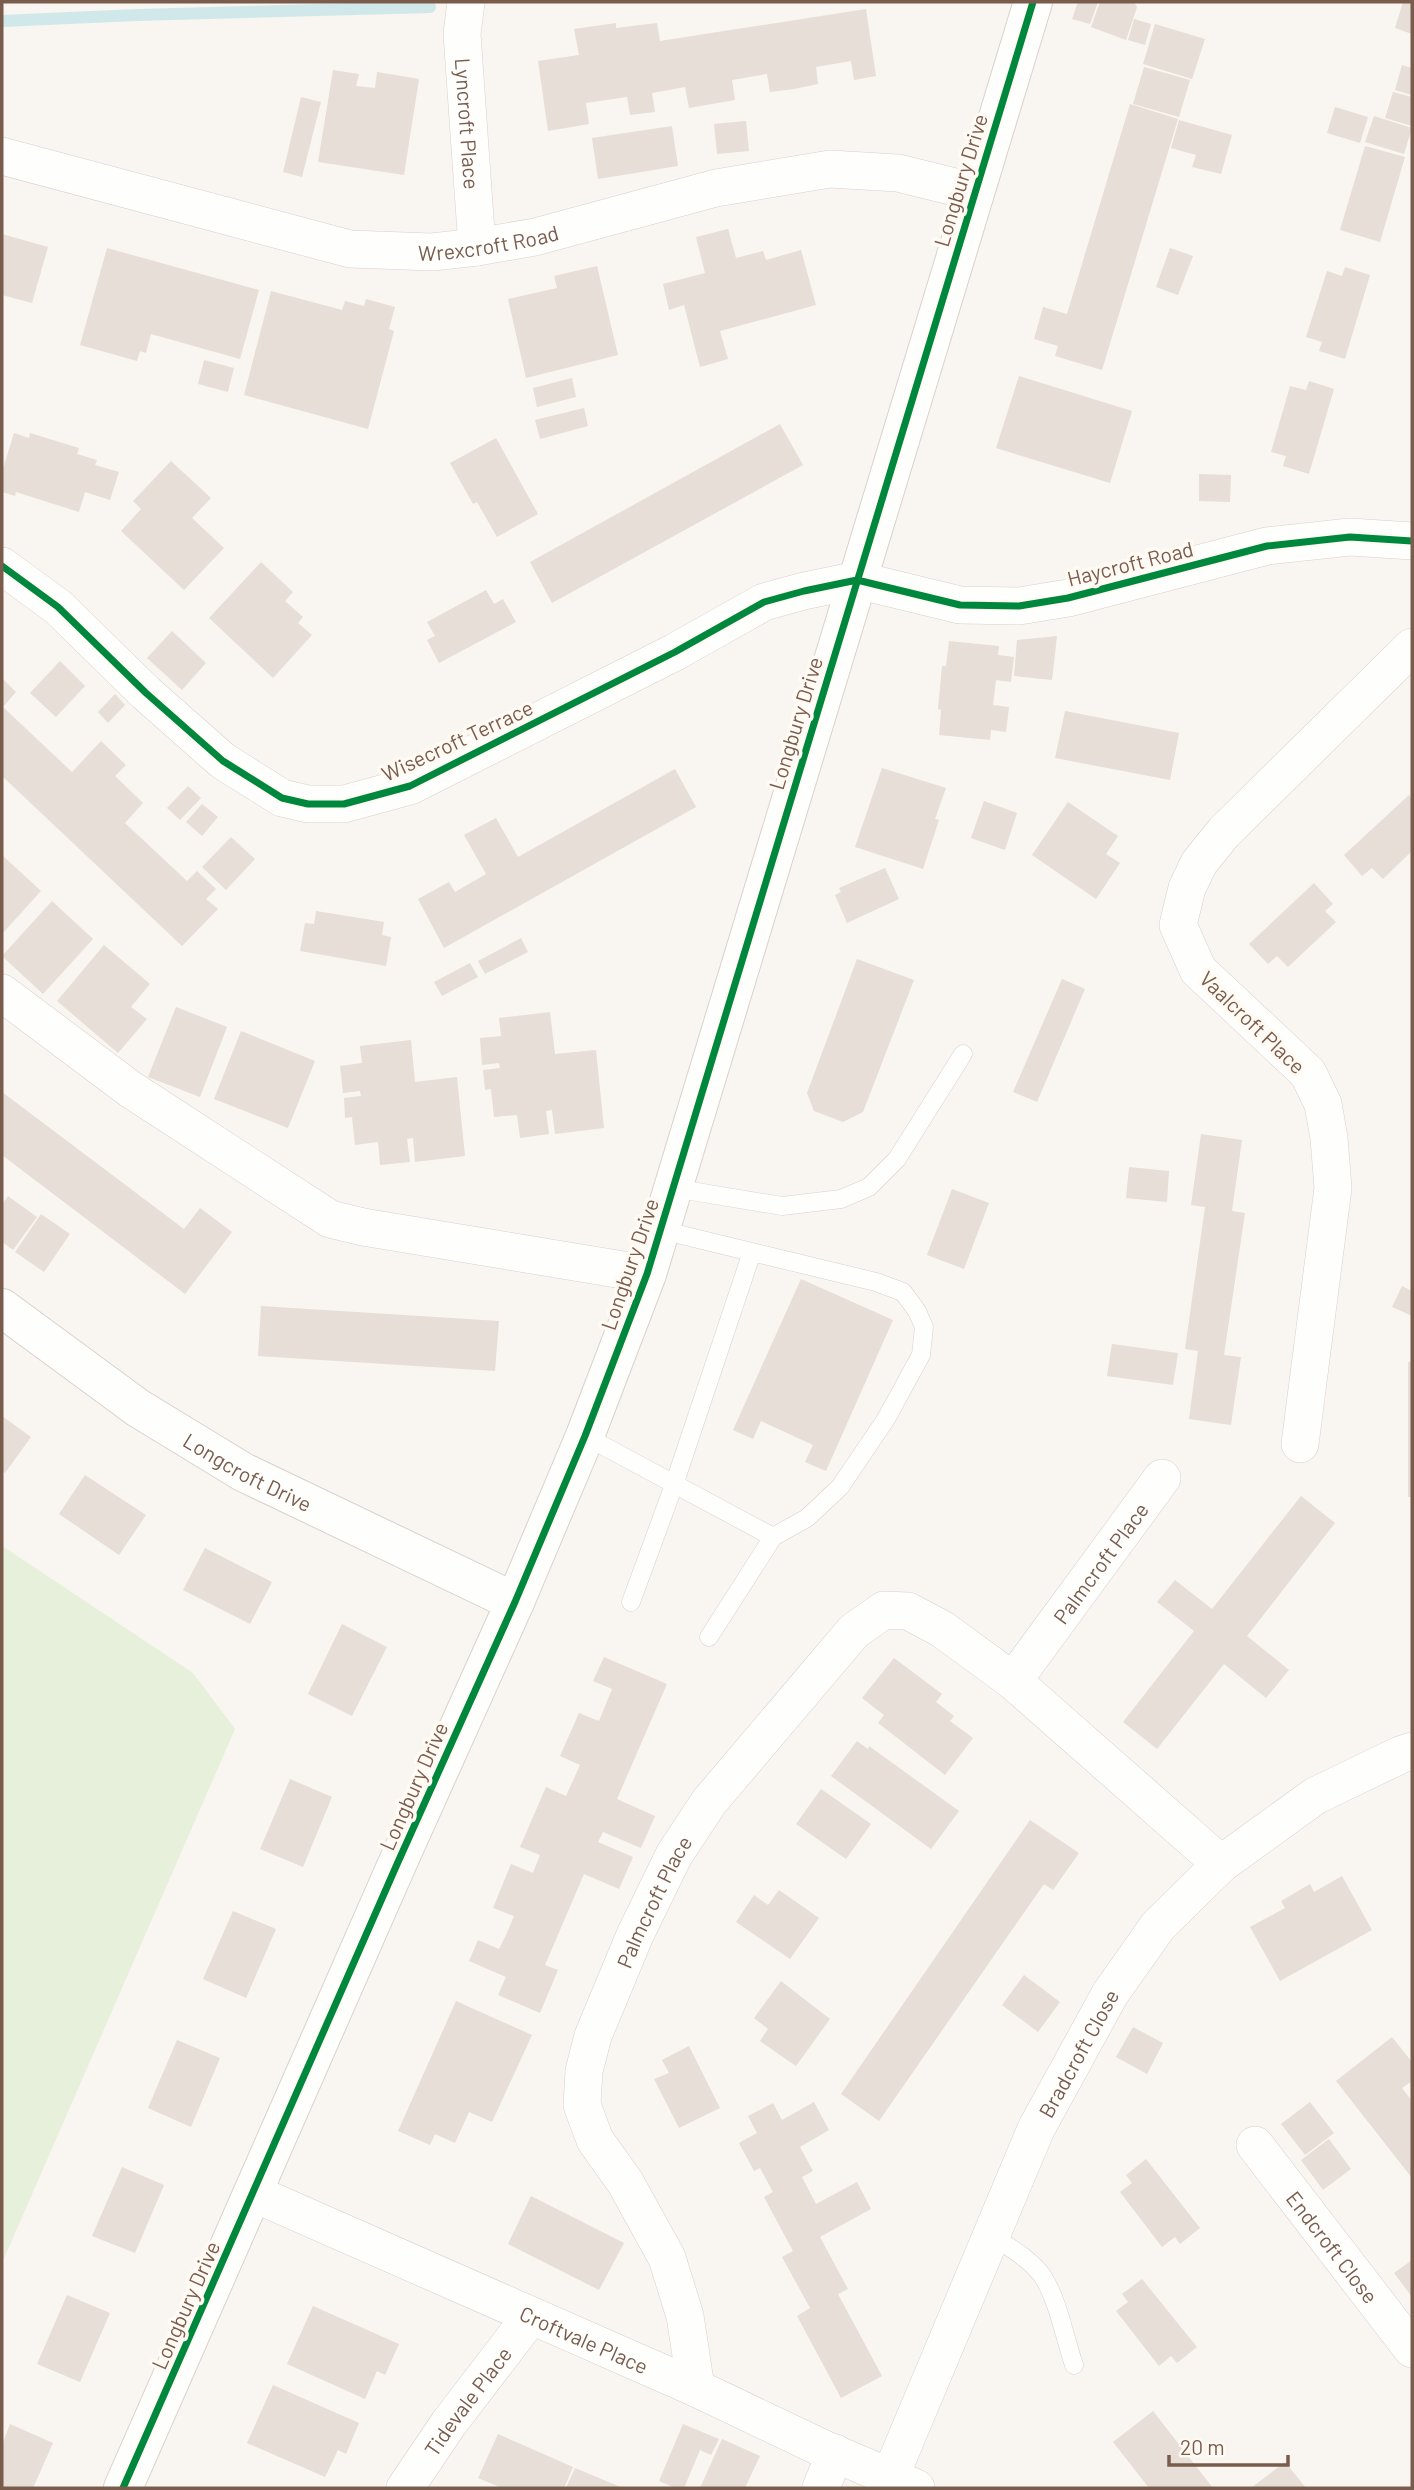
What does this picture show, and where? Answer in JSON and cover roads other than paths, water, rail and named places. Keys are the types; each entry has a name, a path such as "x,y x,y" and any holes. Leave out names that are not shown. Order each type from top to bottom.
{"street":[{"name":"Lyncroft Place","path":"466,2 463,34 477,247"},
{"name":"Longbury Drive","path":"123,2488 515,1602 585,1436 647,1275 1032,2"},
{"name":"Wrexcroft Road","path":"2,156 350,249 432,252 477,247 535,237 716,188 830,169 898,173 975,192"},
{"name":"Haycroft Road","path":"857,580 960,605 1019,606 1068,598 1267,546 1350,537 1412,541"},
{"name":"Wisecroft Terrace","path":"2,566 58,607 223,761 282,798 308,804 344,804 410,786 675,652 764,602 857,580"},
{"name":"Vaalcroft Place","path":"1300,1444 1333,1188 1329,1138 1322,1104 1308,1073 1198,970 1178,925 1187,888 1199,863 1224,832 1412,647"},
{"path":"2,993 130,1089 330,1219 363,1227 647,1275"},
{"name":"Longcroft Drive","path":"2,1308 138,1408 243,1472 515,1602"},
{"name":"Palmcroft Place","path":"1013,1681 1162,1478"},
{"name":"Palmcroft Place","path":"696,2388 685,2316 667,2258 625,2182 595,2140 582,2105 584,2071 593,2036 635,1935 674,1855 709,1802 853,1631 884,1610 908,1611 942,1629 1013,1681 1221,1864"},
{"name":"Bradcroft Close","path":"903,2482 991,2235 1036,2129 1110,1994 1158,1926 1221,1864 1315,1796 1412,1751"},
{"name":"Endcroft Close","path":"1255,2145 1412,2348"},
{"name":"Croftvale Place","path":"253,2193 903,2482"},
{"name":"Tidevale Place","path":"405,2488 449,2423 531,2316"},
{"path":"821,2488 835,2454"}],"lane":[{"path":"673,1188 782,1206 841,1199 869,1187 897,1159 963,1055"},
{"path":"661,1230 876,1282 902,1292 917,1311 924,1327 921,1355 886,1419 840,1487 807,1518 773,1537 709,1637"},
{"path":"631,1602 674,1485 752,1252"},
{"path":"585,1436 773,1537"},
{"path":"991,2235 1030,2263 1042,2276 1051,2293 1074,2365"}],"waterway":[{"path":"2,21 430,7"}]}
